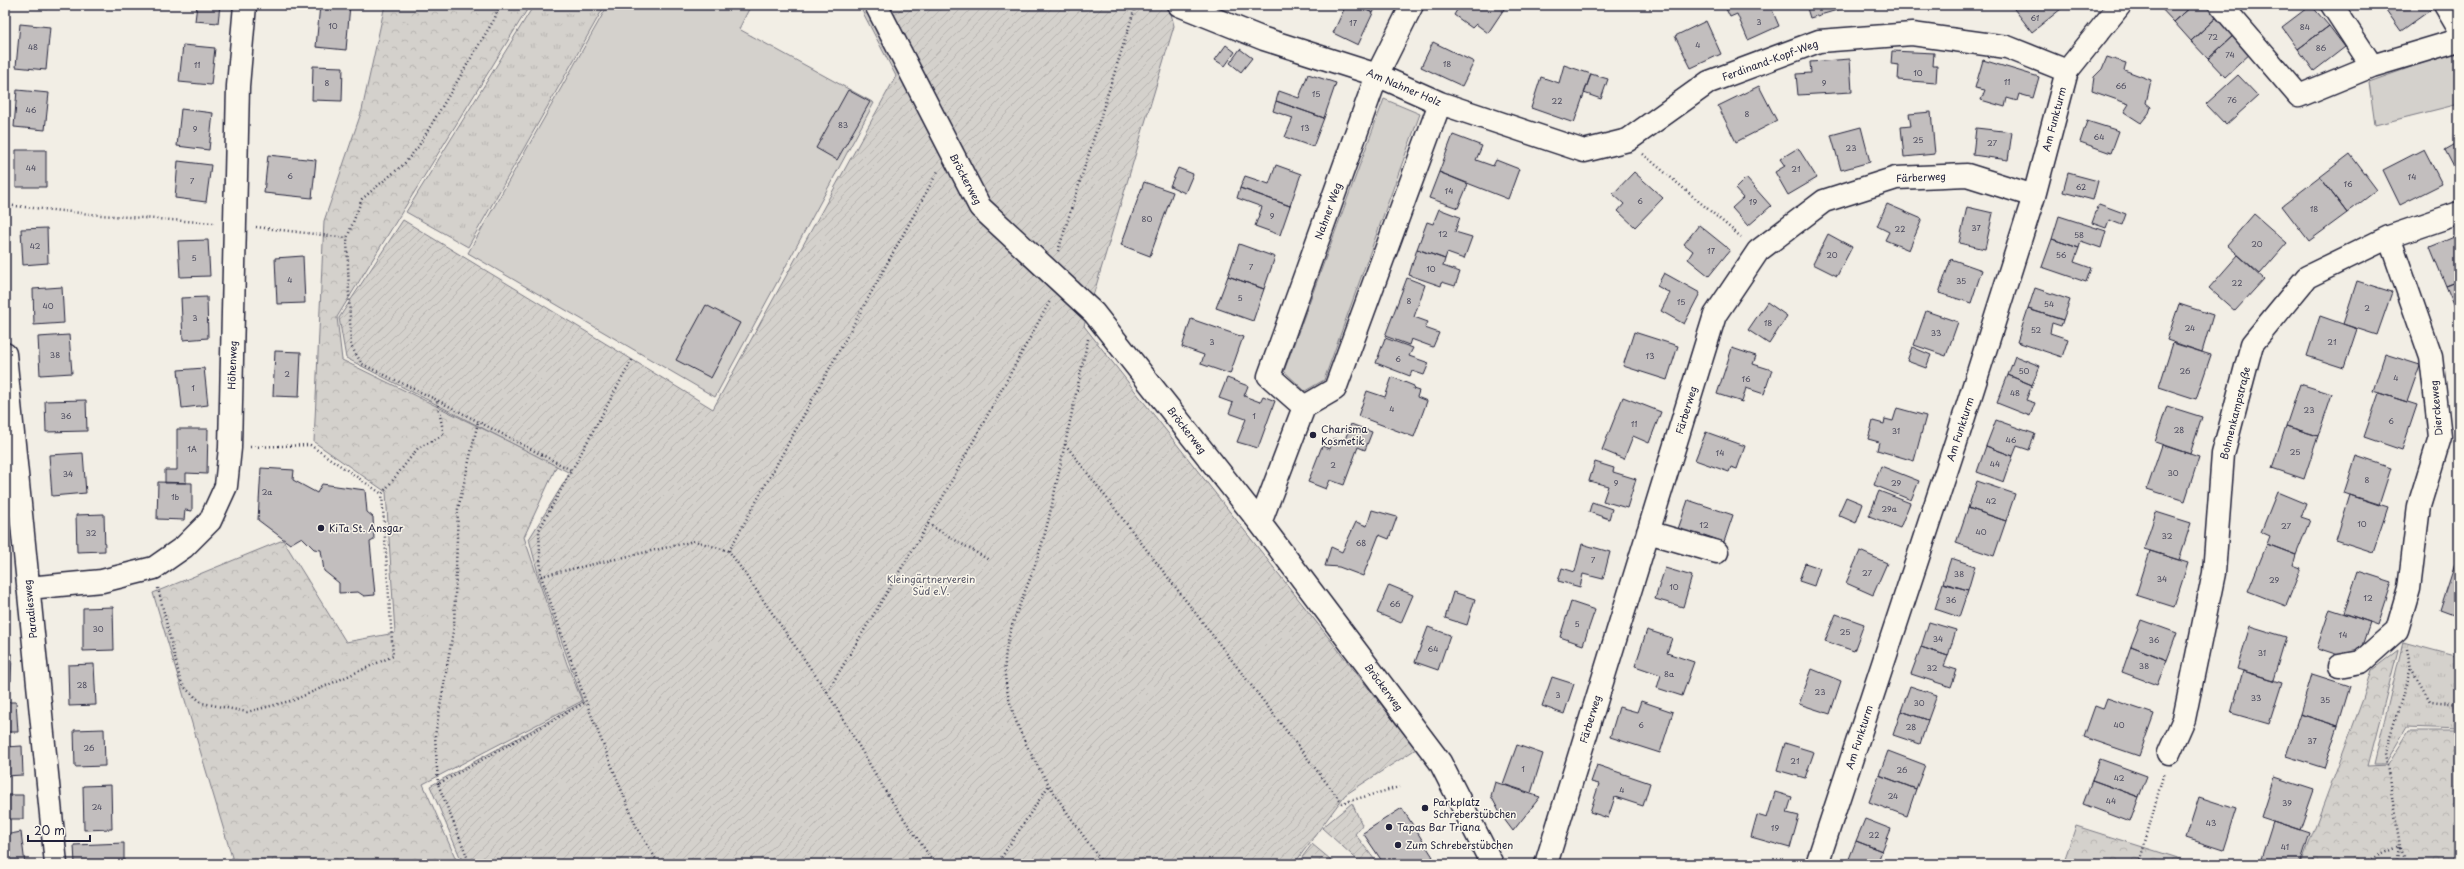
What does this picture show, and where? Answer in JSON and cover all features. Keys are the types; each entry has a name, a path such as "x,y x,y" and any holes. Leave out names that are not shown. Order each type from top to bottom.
{"street":[{"name":"Höhenweg","path":"28,588 102,581 154,568 184,547 210,521 226,486 230,448 238,86 245,5"},
{"name":"Bröckerweg","path":"876,5 980,207 1094,314 1260,523 1440,762 1492,864"},
{"name":"Am Nahner Holz","path":"1179,5 1264,39 1377,74 1440,103 1584,151"},
{"name":"Nahner Weg","path":"1304,407 1269,376 1377,74 1412,5"},
{"name":"Am Funkturm","path":"1817,864 1954,449 2034,196 2067,71 2120,5"},
{"path":"2221,5 2299,96 2372,66 2459,40"},
{"path":"2332,5 2372,66"},
{"path":"2445,5 2459,29"},
{"name":"Ferdinand-Kopf-Weg","path":"1584,151 1628,140 1709,82 1819,41 1912,34 2007,47 2067,71"},
{"path":"1260,523 1304,407 1335,389 1440,103"},
{"name":"Färberweg","path":"1546,864 1715,314 1758,251 1824,201 1896,178 1967,175 2034,196"},
{"name":"Bohnenkampstraße","path":"2169,753 2184,719 2214,573 2223,454 2252,344 2307,277 2389,237 2459,213"},
{"name":"Dierckeweg","path":"2389,237 2431,357 2440,438 2418,506 2409,589 2397,630"},
{"name":"Paradiesweg","path":"5,354 12,495 28,588 56,864"},
{"path":"1648,532 1717,552"},
{"path":"2339,666 2361,662 2397,630"}],"path":[{"path":"499,5 495,18 418,147 404,164 362,200 348,238 351,346 362,364 437,400 571,470"},
{"path":"1124,5 1135,8 1148,5"},
{"path":"827,692 928,524 1056,277 1135,8"},
{"path":"1628,140 1758,251"},
{"path":"728,550 950,148"},
{"path":"5,205 100,215 236,225 348,238"},
{"path":"1094,314 1038,558 1006,642 1005,675 1013,715 1049,785 1103,864"},
{"path":"632,360 539,530 540,576 586,702 636,826 659,864"},
{"path":"154,568 180,679 184,687 202,703 247,712 294,700 393,656 382,494 418,448 444,435 437,400"},
{"path":"470,864 438,784 435,736 454,626 458,509 478,422"},
{"path":"1065,444 1342,803 1399,787"},
{"path":"230,448 310,445 382,494"},
{"path":"928,524 989,560"},
{"path":"540,576 694,541 728,550 827,692 889,797 936,864"},
{"path":"2397,630 2406,639 2411,668 2430,701 2459,704"},
{"path":"2407,864 2400,846 2385,753 2411,668"},
{"path":"438,784 586,702"},
{"path":"2139,864 2169,753"},
{"path":"997,864 1049,785"},
{"path":"2361,864 2400,846"},
{"path":"2396,864 2400,846"}],"green space":[{"path":"385,5 530,5 337,317 342,360 557,465 524,537 567,664 582,701 423,784 458,864 234,864 153,593 283,540 346,642 395,633 386,492 314,442 324,221 362,110"},
{"path":"534,5 605,5 468,247 406,212"},
{"path":"608,5 751,5 739,29 874,103 715,397 468,253"},
{"name":"Kleingärtnerverein Süd e.V.","path":"859,5 1169,5 1174,26 1084,326 1416,749 1345,795 1294,864 463,864 430,786 583,702 539,577 529,539 570,473 346,358 339,318 403,220 713,409 896,76"},
{"path":"2459,50 2459,104 2375,125 2369,82"},
{"path":"1384,99 1420,114 1324,380 1305,391 1284,371"},
{"path":"2403,642 2459,657 2459,729 2407,727 2385,764 2374,764"},
{"path":"2398,650 2368,766 2388,765 2409,731 2459,731 2459,864 2301,864 2363,699 2372,670"},
{"path":"1352,803 1362,825 1355,834 1378,864 1362,864 1322,828"},
{"path":"2076,826 2197,864 2063,864"},
{"path":"1312,844 1336,864 1297,864"}],"building":[{"path":"21,5 48,5 47,9"},
{"path":"197,5 220,5 218,23 195,21"},
{"path":"320,5 350,5 346,50 316,47"},
{"path":"1346,5 1355,5 1373,13 1358,45 1333,33"},
{"path":"1355,5 1377,5 1373,13"},
{"path":"1460,5 1506,6 1488,33 1476,24 1472,28 1454,15"},
{"path":"1724,5 1770,5 1779,26 1748,40 1737,14 1730,17"},
{"path":"1806,5 1843,5 1844,8 1810,18"},
{"path":"2011,5 2066,5 2032,32"},
{"path":"2158,5 2193,5 2174,22"},
{"path":"2193,5 2210,5 2219,15 2191,41 2174,22"},
{"path":"2311,5 2329,26 2298,49 2282,27"},
{"path":"2383,5 2393,5 2386,10"},
{"path":"2393,5 2436,6 2401,31 2386,10"},
{"path":"2219,15 2236,33 2208,59 2191,41"},
{"path":"1706,21 1721,54 1691,68 1675,36"},
{"path":"20,24 50,27 46,70 16,67"},
{"path":"2329,26 2345,47 2314,71 2298,49"},
{"path":"2236,33 2253,51 2225,77 2208,59"},
{"path":"1433,42 1474,62 1462,86 1421,67"},
{"path":"183,45 215,48 211,85 179,82"},
{"path":"1226,45 1235,52 1225,66 1215,60"},
{"path":"1240,49 1252,58 1241,72 1230,63"},
{"path":"1892,51 1934,53 1933,66 1937,66 1936,83 1898,80 1899,65 1891,64"},
{"path":"2107,57 2126,63 2124,70 2151,80 2146,103 2151,107 2149,113 2141,123 2124,112 2129,104 2092,91 2094,77 2102,69"},
{"path":"1850,59 1852,92 1798,95 1796,74 1811,73 1810,62"},
{"path":"1983,60 2039,77 2033,98 2019,94 2017,101 2007,98 2005,107 1981,100 1985,90 1975,88"},
{"path":"1564,65 1591,74 1574,123 1531,108 1541,77 1559,83"},
{"path":"313,66 343,67 342,101 312,100"},
{"path":"1308,74 1336,83 1324,118 1276,101 1279,91 1299,98"},
{"path":"1591,74 1608,79 1601,99 1584,93"},
{"path":"2238,75 2258,96 2226,125 2206,104"},
{"path":"1759,86 1777,121 1736,142 1718,106"},
{"path":"17,90 49,93 45,130 14,127"},
{"path":"848,90 870,102 837,160 816,148"},
{"path":"1276,101 1324,118 1313,147 1285,137 1293,118 1273,111"},
{"path":"181,109 213,113 209,150 177,146"},
{"path":"1931,112 1935,154 1904,157 1901,127 1911,126 1909,114"},
{"path":"2087,121 2119,131 2111,153 2080,142"},
{"path":"1861,127 1870,162 1841,170 1831,135"},
{"path":"1976,128 2012,132 2008,160 1973,155"},
{"path":"1453,135 1482,146 1476,160 1493,166 1496,160 1519,169 1508,199 1439,172"},
{"path":"2459,142 2459,177 2445,150"},
{"path":"1798,148 1817,178 1788,195 1775,172 1785,166 1780,159"},
{"path":"2424,149 2442,184 2400,205 2383,170"},
{"path":"16,150 46,150 46,187 16,187"},
{"path":"2350,154 2377,190 2347,213 2320,177"},
{"path":"268,155 316,160 312,198 264,193"},
{"path":"178,161 211,165 206,202 175,198"},
{"path":"1276,165 1301,174 1290,206 1240,188 1245,176 1269,184"},
{"path":"1178,168 1193,174 1185,193 1170,186"},
{"path":"1439,172 1468,184 1458,208 1429,198"},
{"path":"1634,172 1663,198 1635,227 1618,211 1624,204 1613,194"},
{"path":"2068,173 2098,181 2093,200 2063,192"},
{"path":"2320,177 2347,213 2309,241 2282,206"},
{"path":"1746,178 1771,206 1748,226 1732,208 1743,198 1735,189"},
{"path":"1144,182 1173,192 1150,256 1121,245"},
{"path":"1240,188 1290,206 1280,235 1255,226 1262,207 1237,198"},
{"path":"1887,204 1922,219 1909,250 1885,240 1889,232 1877,226"},
{"path":"2099,204 2126,214 2122,225 2109,220 2106,228 2092,223"},
{"path":"1967,207 1993,213 1985,249 1959,243"},
{"path":"1439,209 1460,217 1455,232 1472,237 1464,259 1447,253 1445,259 1417,249 1427,222 1433,224"},
{"path":"2254,214 2287,243 2260,274 2227,245"},
{"path":"2059,216 2106,231 2101,248 2081,241 2079,248 2052,239"},
{"path":"1699,225 1730,250 1709,276 1688,259 1693,251 1684,244"},
{"path":"47,228 48,263 23,265 21,229"},
{"path":"1828,234 1852,247 1837,276 1813,264"},
{"path":"2459,235 2459,281 2446,286 2430,247"},
{"path":"2052,239 2079,248 2074,262 2091,268 2086,282 2042,267"},
{"path":"208,240 210,276 180,277 178,241"},
{"path":"1239,244 1275,257 1264,289 1228,276"},
{"path":"1417,249 1445,259 1443,266 1460,272 1455,286 1442,282 1441,286 1409,275"},
{"path":"2238,255 2264,279 2235,311 2209,288"},
{"path":"303,256 305,303 277,304 275,258"},
{"path":"1951,259 1982,270 1971,303 1939,293"},
{"path":"1664,273 1700,293 1684,324 1661,311 1670,293 1657,286"},
{"path":"1228,276 1264,289 1253,321 1216,308"},
{"path":"1407,278 1425,285 1414,317 1428,322 1425,328 1439,333 1433,347 1411,339 1409,345 1385,336"},
{"path":"2357,281 2392,292 2377,335 2343,324"},
{"path":"2459,281 2459,317 2446,286"},
{"path":"62,287 64,323 34,325 33,289"},
{"path":"2035,288 2070,300 2063,320 2028,309"},
{"path":"207,297 208,338 183,340 181,298"},
{"path":"1767,302 1787,316 1769,344 1748,330"},
{"path":"2179,304 2213,315 2202,352 2167,340"},
{"path":"706,305 740,323 711,378 676,360"},
{"path":"2028,309 2063,320 2061,326 2052,323 2050,333 2068,339 2062,357 2017,342"},
{"path":"1926,311 1958,322 1946,356 1914,345"},
{"path":"2320,316 2357,329 2344,368 2307,356"},
{"path":"1191,319 1243,337 1230,374 1201,364 1204,355 1182,347"},
{"path":"1634,332 1678,346 1667,380 1623,366"},
{"path":"69,335 72,373 40,375 38,337"},
{"path":"1385,338 1413,348 1409,356 1429,363 1424,375 1412,371 1410,376 1376,363"},
{"path":"2173,343 2211,355 2196,399 2159,387"},
{"path":"1912,347 1931,355 1926,368 1907,361"},
{"path":"1732,348 1756,356 1753,364 1772,370 1764,394 1746,388 1742,402 1717,394"},
{"path":"275,351 301,352 299,397 273,396"},
{"path":"2385,354 2420,365 2407,402 2373,391"},
{"path":"2015,356 2040,366 2032,385 2008,375"},
{"path":"204,368 208,405 182,408 178,370"},
{"path":"2008,375 2032,385 2026,400 2035,403 2030,416 1997,403"},
{"path":"1392,377 1414,386 1413,389 1419,391 1417,397 1427,401 1414,437 1358,416 1367,391 1385,397"},
{"path":"1227,378 1248,386 1244,396 1260,402 1263,396 1275,401 1258,448 1237,442 1246,419 1229,413 1233,403 1219,398"},
{"path":"2300,384 2332,394 2318,436 2286,426"},
{"path":"2379,393 2417,405 2402,450 2364,437"},
{"path":"1623,397 1661,412 1649,443 1633,436 1624,459 1602,450"},
{"path":"86,400 87,431 46,432 45,401"},
{"path":"2167,406 2202,417 2190,454 2155,442"},
{"path":"1897,408 1926,416 1914,461 1877,450 1879,442 1868,439 1873,421 1884,424 1885,419 1893,421"},
{"path":"1996,420 2035,434 2029,450 2017,446 2013,456 1986,446"},
{"path":"1351,424 1372,432 1365,450 1358,447 1344,485 1330,480 1326,489 1308,482 1322,446 1330,449 1334,438 1344,442"},
{"path":"2286,426 2318,436 2304,479 2272,468"},
{"path":"177,429 208,429 207,474 186,473 186,483 165,483 165,470 177,470"},
{"path":"1706,432 1745,446 1737,469 1731,467 1729,472 1695,460"},
{"path":"2162,445 2199,457 2185,501 2147,489"},
{"path":"1986,446 2013,456 2004,482 1977,472"},
{"path":"83,453 86,493 52,496 49,455"},
{"path":"2356,456 2391,468 2379,505 2344,493"},
{"path":"1595,462 1614,468 1613,472 1636,479 1627,508 1603,501 1608,486 1589,481"},
{"path":"1881,466 1919,481 1911,500 1874,485"},
{"name":"KiTa St. Ansgar","path":"261,468 294,470 293,480 317,493 322,484 365,490 367,512 373,517 374,540 370,542 375,595 364,596 358,592 339,593 339,583 324,571 321,550 314,549 302,537 290,544 258,520"},
{"path":"1977,481 2015,494 2006,521 1968,508"},
{"path":"158,482 192,483 192,511 185,510 184,520 157,519"},
{"path":"1879,491 1910,503 1900,528 1869,516"},
{"path":"2277,492 2306,504 2301,517 2310,520 2296,555 2267,544 2270,536 2261,532"},
{"path":"2350,495 2388,507 2373,552 2336,540"},
{"path":"1846,497 1863,504 1856,523 1838,515"},
{"path":"1688,500 1733,515 1724,542 1704,535 1701,543 1676,535"},
{"path":"1592,502 1612,509 1609,519 1589,512"},
{"path":"1968,508 2006,521 1994,556 1956,543"},
{"path":"1372,510 1397,517 1389,539 1379,535 1363,576 1339,567 1325,566 1331,547 1342,552 1356,522 1367,526"},
{"path":"2156,512 2191,523 2179,560 2144,549"},
{"path":"104,514 105,551 77,552 76,515"},
{"path":"1582,544 1610,552 1603,579 1583,574 1580,587 1558,581 1562,568 1575,572"},
{"path":"2267,544 2296,555 2293,565 2301,568 2286,606 2248,591"},
{"path":"1860,551 1887,563 1873,595 1846,583"},
{"path":"2150,551 2188,563 2174,607 2136,595"},
{"path":"1951,558 1975,566 1968,590 1943,583"},
{"path":"1805,563 1820,568 1814,586 1799,581"},
{"path":"2455,564 2459,565 2459,617 2440,610"},
{"path":"1665,568 1692,576 1683,607 1655,599"},
{"path":"2358,571 2392,582 2378,625 2344,613"},
{"path":"1943,583 1968,590 1959,617 1935,609"},
{"path":"1389,585 1413,595 1401,623 1377,613"},
{"path":"1453,592 1475,599 1467,625 1445,618"},
{"path":"1571,602 1595,610 1583,645 1560,637"},
{"path":"113,607 114,650 83,651 83,608"},
{"path":"2330,609 2370,622 2357,661 2317,648"},
{"path":"1836,614 1864,624 1854,651 1825,641"},
{"path":"2141,620 2177,633 2167,660 2131,646"},
{"path":"1929,622 1956,630 1948,656 1921,647"},
{"path":"2250,626 2286,637 2273,680 2237,669"},
{"path":"1428,627 1450,635 1438,670 1415,662"},
{"path":"1647,630 1672,638 1667,653 1694,662 1682,696 1657,688 1661,675 1635,666"},
{"path":"2131,646 2167,660 2157,685 2122,672"},
{"path":"1921,647 1948,656 1944,666 1957,670 1951,687 1911,674"},
{"path":"5,654 12,654 11,681 5,681"},
{"path":"94,664 96,705 69,706 68,665"},
{"path":"1812,669 1841,681 1830,714 1799,704"},
{"path":"2243,671 2282,683 2269,724 2231,713"},
{"path":"2312,674 2350,686 2338,726 2300,714"},
{"path":"1552,677 1574,684 1564,714 1542,706"},
{"path":"1910,686 1937,695 1928,720 1901,711"},
{"path":"2107,698 2154,714 2139,756 2084,737 2095,706 2103,709"},
{"path":"1641,701 1673,712 1660,753 1610,737 1619,707 1637,712"},
{"path":"5,702 16,702 18,732 5,732"},
{"path":"1901,711 1928,720 1920,744 1893,735"},
{"path":"2300,714 2338,726 2324,768 2286,756"},
{"path":"104,729 105,766 75,767 74,730"},
{"path":"1785,743 1814,752 1805,778 1777,770"},
{"path":"1517,745 1543,754 1531,793 1503,784"},
{"path":"22,746 23,775 5,776 5,747"},
{"path":"1888,751 1925,765 1916,789 1879,775"},
{"path":"2100,759 2147,776 2139,797 2092,780"},
{"path":"1597,765 1650,783 1643,806 1615,797 1608,818 1590,812 1599,784 1591,782"},
{"path":"1879,775 1916,789 1907,816 1869,802"},
{"path":"2274,777 2314,790 2300,830 2261,817"},
{"path":"2092,780 2139,797 2130,822 2083,804"},
{"path":"1495,782 1540,797 1513,831 1501,815 1491,796"},
{"path":"111,785 112,829 84,830 83,786"},
{"path":"1775,792 1792,797 1787,813 1799,816 1790,848 1751,837 1757,815 1767,818"},
{"path":"5,795 23,795 23,819 5,819"},
{"path":"2199,797 2236,809 2223,850 2186,838"},
{"name":"Zum Schreberstübchen","path":"1402,808 1433,857 1422,864 1384,864 1363,833"},
{"path":"1865,819 1891,829 1882,851 1856,841"},
{"path":"2273,821 2310,833 2300,864 2266,864 2260,862"},
{"path":"21,832 25,864 5,864 5,835"},
{"path":"1856,841 1882,851 1877,864 1847,864"},
{"path":"124,843 124,864 75,864 74,845"},
{"path":"1756,859 1773,864 1754,864"}],"place":[{"name":"Charisma Kosmetik","path":"1313,435"},
{"name":"KiTa St. Ansgar","path":"321,528"},
{"name":"Parkplatz Schreberstübchen","path":"1425,808"},
{"name":"Tapas Bar Triana","path":"1389,827"},
{"name":"Zum Schreberstübchen","path":"1398,845"}]}
